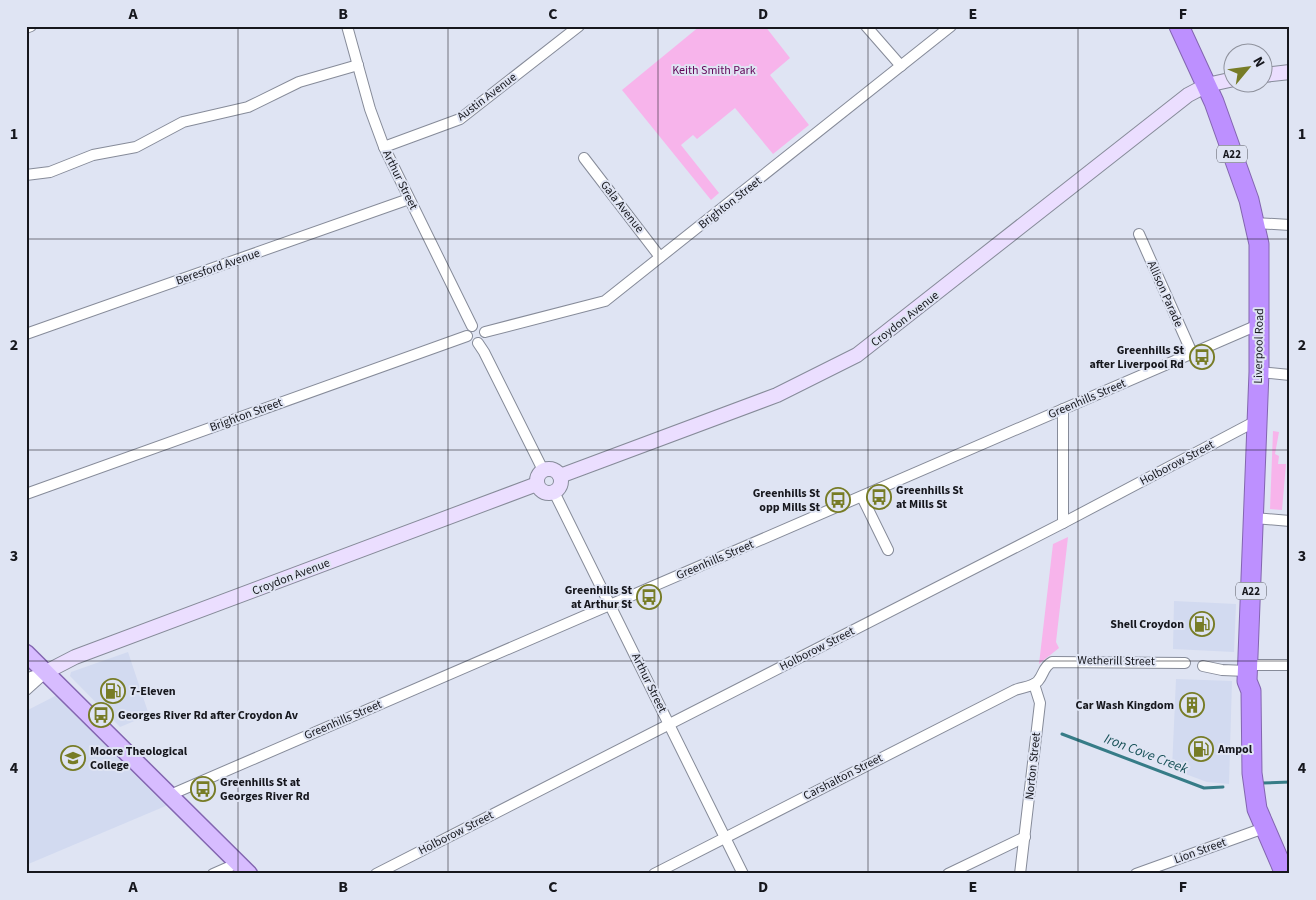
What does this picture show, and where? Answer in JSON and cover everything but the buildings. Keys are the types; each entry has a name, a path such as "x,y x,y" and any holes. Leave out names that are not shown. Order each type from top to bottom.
{"highway":[{"name":"Liverpool Road","path":"1179,26 1207,86 1255,223 1260,266 1260,324 1248,672 1251,690 1252,778 1260,829 1283,867"}],"main road":[{"path":"26,653 243,868"}],"street":[{"path":"26,28 32,26"},
{"name":"Arthur Street","path":"347,26 384,147 472,326"},
{"name":"Austin Avenue","path":"384,147 460,120 579,26"},
{"path":"866,26 901,66"},
{"name":"Brighton Street","path":"485,332 605,301 951,26"},
{"path":"26,175 50,172 93,155 136,147 184,122 248,107 299,82 358,65"},
{"path":"1274,74 1290,72"},
{"name":"Croydon Avenue","path":"560,476 777,395 857,356 1188,95 1207,86 1224,82"},
{"name":"Gala Avenue","path":"584,158 660,257"},
{"name":"Beresford Avenue","path":"26,334 409,200"},
{"path":"1255,223 1290,225"},
{"name":"Allison Parade","path":"1139,234 1192,354"},
{"name":"Greenhills Street","path":"170,795 1260,324"},
{"path":"479,325 485,332 483,340 478,343 472,342 467,336 467,330 472,326 479,325"},
{"name":"Brighton Street","path":"26,494 467,336"},
{"path":"478,343 543,470"},
{"path":"1259,372 1290,375"},
{"path":"1063,409 1063,523"},
{"name":"Holborow Street","path":"376,874 1063,523 1256,421"},
{"path":"551,469 560,476 559,487 554,492 542,491 537,484 538,475 543,470 551,469"},
{"name":"Croydon Avenue","path":"26,679 46,672 75,657 537,484"},
{"name":"Arthur Street","path":"554,492 743,874"},
{"path":"862,497 888,550"},
{"path":"1254,518 1290,521"},
{"name":"Wetherill Street","path":"1034,684 1047,664 1065,660 1185,663"},
{"path":"1203,666 1248,672 1290,665"},
{"name":"Croydon Avenue","path":"26,690 46,672"},
{"name":"Carshalton Street","path":"654,874 1016,690 1034,684"},
{"name":"Norton Street","path":"1020,874 1040,702 1034,684"},
{"name":"Lion Street","path":"1136,874 1260,829"},
{"path":"948,874 1025,837"},
{"path":"213,874 243,868"}],"shaded area":[{"path":"1174,601 1236,604 1234,652 1173,649"},
{"path":"128,652 149,715 120,727 70,676 71,672"},
{"path":"1176,679 1232,681 1229,784 1207,782 1172,769"},
{"name":"Moore Theological College","path":"57,695 168,805 26,865 26,711"}],"green space":[{"name":"Keith Smith Park","path":"700,26 765,26 790,58 770,75 809,125 773,154 735,108 697,139 693,135 681,145 719,193 711,200 622,90"},
{"path":"1273,431 1279,432 1275,454 1279,456 1278,464 1286,464 1282,510 1270,509"},
{"path":"1068,537 1056,642 1059,648 1039,664 1053,544"}],"waterway":[{"name":"Iron Cove Creek","path":"1062,734 1204,788 1223,787"},
{"name":"Iron Cove Creek","path":"1262,783 1290,782"}],"place":[{"name":"Greenhills St after Liverpool Rd","path":"1202,357"},
{"name":"Greenhills St at Mills St","path":"879,497"},
{"name":"Greenhills St opp Mills St","path":"838,500"},
{"name":"Greenhills St at Arthur St","path":"649,597"},
{"name":"Shell Croydon","path":"1202,624"},
{"name":"7-Eleven","path":"113,691"},
{"name":"Car Wash Kingdom","path":"1192,705"},
{"name":"Georges River Rd after Croydon Av","path":"101,715"},
{"name":"Ampol","path":"1201,749"},
{"name":"Moore Theological College","path":"73,758"},
{"name":"Greenhills St at Georges River Rd","path":"203,789"}]}
